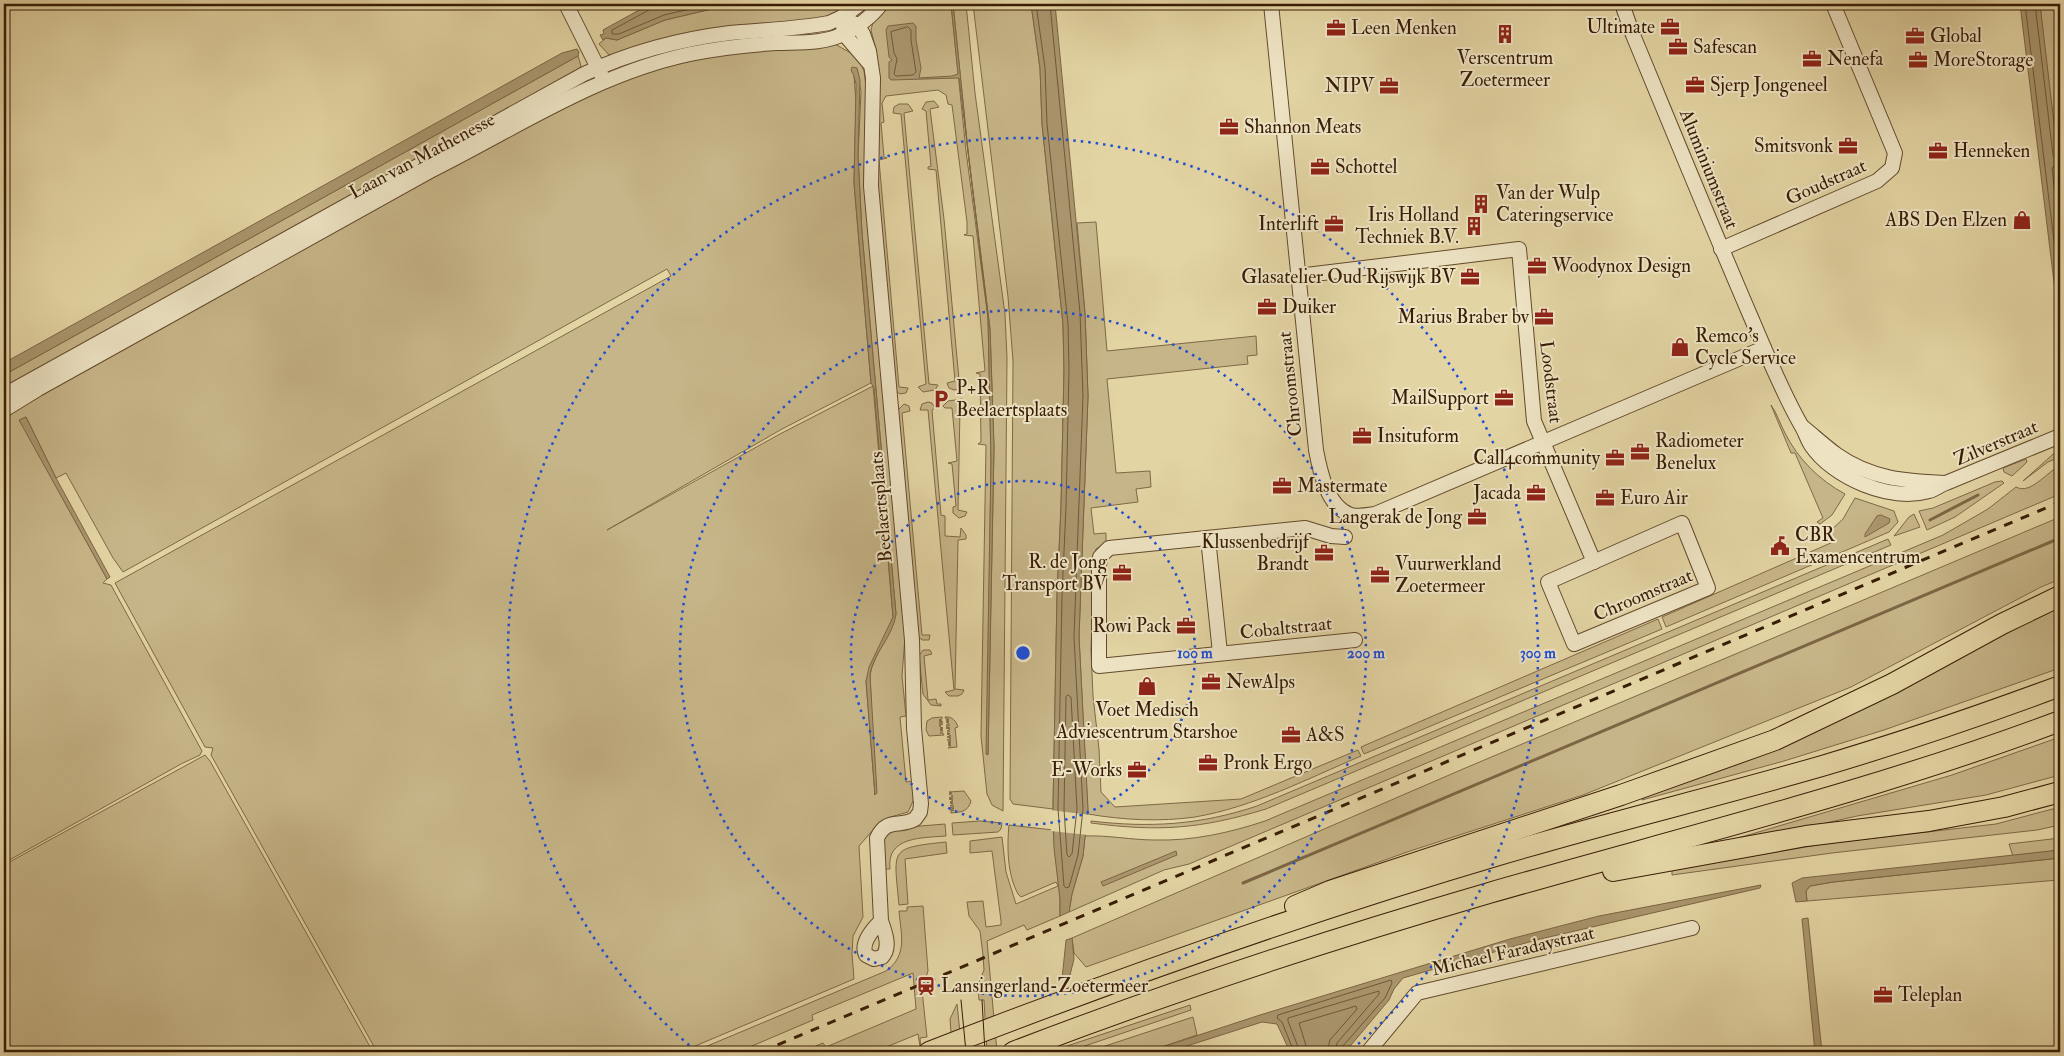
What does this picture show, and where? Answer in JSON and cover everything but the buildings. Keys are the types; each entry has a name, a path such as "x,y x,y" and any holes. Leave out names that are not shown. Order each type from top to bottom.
{"highway":[{"path":"1099,987 1330,891 1621,795 1775,740 1892,684 2021,614 2060,596"},
{"path":"928,1052 1099,987 1339,904 1502,854 1856,756 1953,725 2060,686"},
{"path":"1013,1052 1245,969 1491,893 1852,791 1938,764 2060,721"},
{"path":"1491,893 1765,843 1902,826 1966,815 2060,792"}],"street":[{"path":"566,4 604,81"},
{"name":"Laan van Mathenesse","path":"4,394 598,67 658,48 688,41 728,34 829,23 842,17 860,4"},
{"name":"Laan van Mathenesse","path":"4,410 38,389 432,170 491,141 567,98 604,81 690,54 752,45 811,41 844,34 874,13 881,4"},
{"name":"Chroomstraat","path":"1271,4 1316,450 1326,485 1341,509 1352,515 1376,514 1764,348"},
{"name":"Aluminiumstraat","path":"1622,4 1633,35 1764,348"},
{"name":"Goudstraat","path":"1721,248 1877,181 1892,168 1895,153 1834,4"},
{"path":"842,17 857,25"},
{"path":"842,17 844,34"},
{"name":"Beelaertsplaats","path":"857,25 863,34 869,51 869,63 874,88 871,180 912,640 914,725 921,804 920,812 914,818 889,824 877,838 881,921"},
{"name":"Beelaertsplaats","path":"844,34 869,63"},
{"name":"Loodstraat","path":"1298,276 1519,249 1534,421 1542,442"},
{"name":"Zilverstraat","path":"1764,348 1794,414 1802,426 1836,455 1868,473 1892,478 1946,483 2060,436"},
{"path":"1542,442 1594,562"},
{"name":"Chroomstraat","path":"1682,523 1708,588 1574,644 1548,582 1594,562 1682,523"},
{"name":"Cobaltstraat","path":"1345,537 1332,536 1306,528 1108,548 1103,552 1099,566 1099,666 1355,640"},
{"name":"Cobaltstraat","path":"1208,538 1220,653"},
{"name":"Michael Faradaystraat","path":"1368,1052 1417,993 1692,928"}],"shaded area":[{"path":"733,4 855,4 829,19 629,55 609,55 599,44 606,38 617,40 665,20"},
{"path":"886,4 951,4 966,151 988,318 991,462 987,755 994,447 990,329 968,151 953,4 966,4 975,93 1005,314 1007,358 1003,811 992,805 987,794 981,736 986,445 978,444 981,442 980,374 976,373 985,371 973,236 964,235 967,234 967,222 952,105 948,104 946,95 938,90 886,96 882,103 884,122 881,123 884,157 887,158 879,160 899,387 908,388 906,393 900,394 895,390 876,179 879,85 876,50 871,30 873,22"},
{"path":"973,4 1031,4 1040,68 1042,124 1063,324 1064,370 1053,809 1013,804 1010,799 1013,361 1008,297"},
{"path":"2040,4 2060,4 2060,175 2042,26"},
{"path":"833,43 858,57 864,71 867,94 864,175 905,637 902,676 906,716 900,717 906,782 913,781 914,799 908,812 887,818 879,823 859,846 863,917 853,936 854,979 681,1052 377,1052 211,755 213,748 205,747 115,583 671,276 667,269 123,572 113,558 66,473 56,478 26,417 20,420 107,579 103,583 111,585 202,751 200,755 4,863 4,414 436,174 589,93 661,66 720,53","holes":["857,69 861,92 858,156 862,233 896,614 891,630 877,656 893,617 873,386 780,434 607,530 782,429 871,383 854,183 856,102 854,76","872,667 870,675 875,795 866,681"]},
{"path":"578,56 581,66 577,71 4,391 4,375"},
{"path":"934,101 939,107 930,109 944,219 959,379 967,380 964,388 954,390 949,388 947,383 955,381 936,170 928,169 931,166 926,111 922,109 926,102"},
{"path":"899,104 908,104 913,111 904,113 929,384 938,385 935,390 923,392 918,387 926,384 901,114 893,113 894,107"},
{"path":"1096,222 1107,351 1256,336 1257,355 1247,356 1248,364 1107,379 1116,473 1150,471 1151,487 1136,489 1138,502 1091,508 1094,534 1106,533 1106,543 1096,549 1094,563 1091,650 1101,792 1115,807 1241,799 1358,750 1361,756 1259,799 1195,817 1142,820 1088,814 1079,637 1088,396 1085,313 1077,223"},
{"path":"962,399 967,402 968,409 960,409 958,510 967,512 965,516 959,518 953,513 953,507 956,506 952,464 948,463 957,461 952,408 945,408 943,406 948,401"},
{"path":"932,403 935,408 932,410 941,515 945,516 945,536 960,537 961,528 966,535 966,539 958,540 955,689 964,690 958,696 949,696 945,692 954,690 928,410 920,410 922,404"},
{"path":"904,404 909,406 910,411 902,413 922,635 930,635 929,640 922,640 918,636 898,410"},
{"path":"1771,405 1796,452 1826,482 1845,494 1832,515 1820,524 1817,522 1823,518 1795,453 1791,453"},
{"path":"2060,448 2060,457 2048,462 2023,481"},
{"path":"2026,459 2027,462 2012,476 2004,472 2003,468"},
{"path":"2060,466 2060,494 1189,864 1164,870 1069,912 1083,856 1085,836 1146,840 1197,838 1224,833 1265,821 1943,535 1988,509 2016,487 2027,488"},
{"path":"2002,481 2004,483 1955,517 1927,530 1919,511 1933,508 1995,482"},
{"path":"1855,498 1894,511 1898,522 1889,532 1666,627 1662,617 1833,542 1829,532 1843,519"},
{"path":"1914,514 1920,527 1894,536 1909,517"},
{"path":"2060,517 2060,579 2041,587 1851,687 1583,795 1410,851 1086,967 1074,953 1072,938 1463,769"},
{"path":"1888,539 1891,545 1266,809 1220,821 1179,827 1115,826 1091,823 1091,821 1154,824 1195,821 1257,806"},
{"path":"2060,605 2060,668 1884,730 1784,761 1642,800 1757,755"},
{"path":"1658,619 1662,629 1364,754 1361,747"},
{"path":"923,650 930,650 932,654 924,656 928,700 936,699 937,704 941,704 941,706 931,705 923,694 919,656"},
{"path":"942,717 939,720 942,721 939,722 943,722 939,724 943,724 939,726 943,728 940,728 943,731 940,733 944,735 929,736 926,730 927,721 932,718"},
{"path":"945,717 952,718 958,727 955,728 957,747 948,748 951,746 948,745 951,744 948,743 951,742 948,742 951,740 947,740 951,738 947,737 951,736 947,734 950,734 947,733 950,731 947,731 950,729 946,728 950,728 946,727 950,725 946,725 949,723 946,722 949,721 946,720 949,719"},
{"path":"2060,737 2060,775 1986,795 1857,816 1786,832 1738,838 1952,775"},
{"path":"205,755 373,1052 4,1052 4,865"},
{"path":"964,791 971,801 970,805 964,811 951,813 954,810 950,810 954,808 950,808 954,806 950,806 953,804 950,803 953,802 950,802 953,800 949,799 953,798 949,798 953,796 949,792"},
{"path":"2060,807 2060,825 2037,830 1832,853 1672,875 1672,870 1823,844 1996,824"},
{"path":"980,821 1002,823 1001,829 998,832 953,835 952,823"},
{"path":"945,824 946,836 917,839 900,845 894,850 890,858 890,869 885,869 881,846 887,832 896,828"},
{"path":"1009,825 1053,830 1060,899 1060,916 1027,930 1024,925 987,941 997,1052 987,1052 984,1000 979,1000 978,985 984,970 980,931 969,916 967,902 983,901 986,927 1001,925 1001,921 992,851 970,853 970,841 1002,837 1006,872 1016,904 1058,886 1056,882 1021,897 1018,894 1010,869 1008,851"},
{"path":"2060,838 2060,850 2013,856 2009,844"},
{"path":"946,842 947,853 905,859 908,904 899,905 896,862 899,855 904,850 913,846"},
{"path":"2060,858 2059,880 1807,901 1806,891 1810,886 1833,882"},
{"path":"923,906 928,971 922,990 927,1037 920,1038 921,1052 918,1034 874,1052 801,1052 823,1043 826,1047 916,1009 913,973 812,1015 813,1020 738,1052 693,1052 886,971 898,958 900,951 902,936 899,911 907,911 907,907"},
{"path":"957,1004 962,1052 954,1052 952,1046 950,1019"},
{"path":"1190,1005 1191,1010 1067,1052 1049,1052"},
{"path":"1193,1017 1197,1035 1147,1052 1087,1052"}],"water":[{"path":"650,4 733,4 665,20 617,40 606,38 603,40 600,35 604,34 603,30"},
{"path":"951,4 953,4 968,151 990,329 994,447 988,755 986,754 991,462 988,318 959,78 891,80 889,78 889,62 892,60 889,57 886,30 888,26 913,23 916,26 916,40 921,68 919,78 958,74"},
{"path":"1031,4 1055,4 1085,313 1088,396 1079,637 1088,809 1083,856 1069,912 1060,916 1054,848 1053,809 1064,370 1063,324 1042,124 1040,68"},
{"path":"2020,4 2040,4 2060,175 2060,331"},
{"path":"577,49 579,52 578,56 4,375 4,363 562,53"},
{"path":"852,67 857,68 860,80 858,156 862,233 896,614 891,630 875,659 870,675 877,793 875,795 866,681 869,667 893,617 874,388 871,383 854,183 856,84 851,70"},
{"path":"26,417 56,478 110,577 107,579 19,420"},
{"path":"1881,515 1890,519 1889,523 1865,537 1877,516"},
{"path":"2060,850 2060,858 1810,886 1806,891 1807,901 1796,902 1792,883 1802,878"},
{"path":"1176,851 1177,855 1103,886 1101,882"},
{"path":"1761,885 1760,888 1536,940 1403,978 1394,989 1389,1000 1346,1051 1290,1052 1277,1024 1262,1022 1168,1052 1147,1052 1260,1015 1510,939 1599,916"},
{"path":"1808,918 1822,1052 1815,1052 1802,919"},
{"path":"1072,938 1074,959 1070,975 1062,979 1066,940"}],"pier":[{"path":"1050,810 1090,815 1088,835 1051,831"}],"waterway":[{"path":"1930,520 1978,495"},
{"path":"1243,883 2060,538"}],"tram line":[{"path":"961,1000 966,1052"},
{"path":"982,1000 985,1052"}],"railway":[{"path":"761,1052 2060,502"}],"place":[{"name":"Ultimate","path":"1670,27"},
{"name":"Leen Menken","path":"1336,28"},
{"name":"Verscentrum Zoetermeer","path":"1505,34"},
{"name":"Global","path":"1915,36"},
{"name":"Safescan","path":"1678,47"},
{"name":"Nenefa","path":"1812,59"},
{"name":"MoreStorage","path":"1918,60"},
{"name":"Sjerp Jongeneel","path":"1695,85"},
{"name":"NIPV","path":"1389,86"},
{"name":"Shannon Meats","path":"1229,127"},
{"name":"Smitsvonk","path":"1848,146"},
{"name":"Henneken","path":"1938,151"},
{"name":"Schottel","path":"1320,167"},
{"name":"Van der Wulp Cateringservice","path":"1481,204"},
{"name":"ABS Den Elzen","path":"2022,220"},
{"name":"Interlift","path":"1334,224"},
{"name":"Iris Holland Techniek B.V.","path":"1474,226"},
{"name":"Woodynox Design","path":"1537,266"},
{"name":"Glasatelier Oud Rijswijk BV","path":"1470,277"},
{"name":"Duiker","path":"1267,307"},
{"name":"Marius Braber bv","path":"1544,317"},
{"name":"Remco's Cycle Service","path":"1680,347"},
{"name":"MailSupport","path":"1504,398"},
{"name":"P+R Beelaertsplaats","path":"941,399"},
{"name":"Insituform","path":"1362,436"},
{"name":"Radiometer Benelux","path":"1640,452"},
{"name":"Call4community","path":"1615,458"},
{"name":"Mastermate","path":"1282,486"},
{"name":"Jacada","path":"1536,493"},
{"name":"Euro Air","path":"1605,498"},
{"name":"Langerak de Jong","path":"1477,517"},
{"name":"CBR Examencentrum","path":"1780,546"},
{"name":"Klussenbedrijf Brandt","path":"1324,553"},
{"name":"R. de Jong Transport BV","path":"1122,573"},
{"name":"Vuurwerkland Zoetermeer","path":"1380,575"},
{"name":"Rowi Pack","path":"1186,626"},
{"name":"NewAlps","path":"1211,682"},
{"name":"Voet Medisch Adviescentrum Starshoe","path":"1147,686"},
{"name":"A&S","path":"1291,735"},
{"name":"Pronk Ergo","path":"1208,763"},
{"name":"E-Works","path":"1137,770"},
{"name":"Lansingerland-Zoetermeer","path":"926,986"},
{"name":"Teleplan","path":"1883,995"}]}
